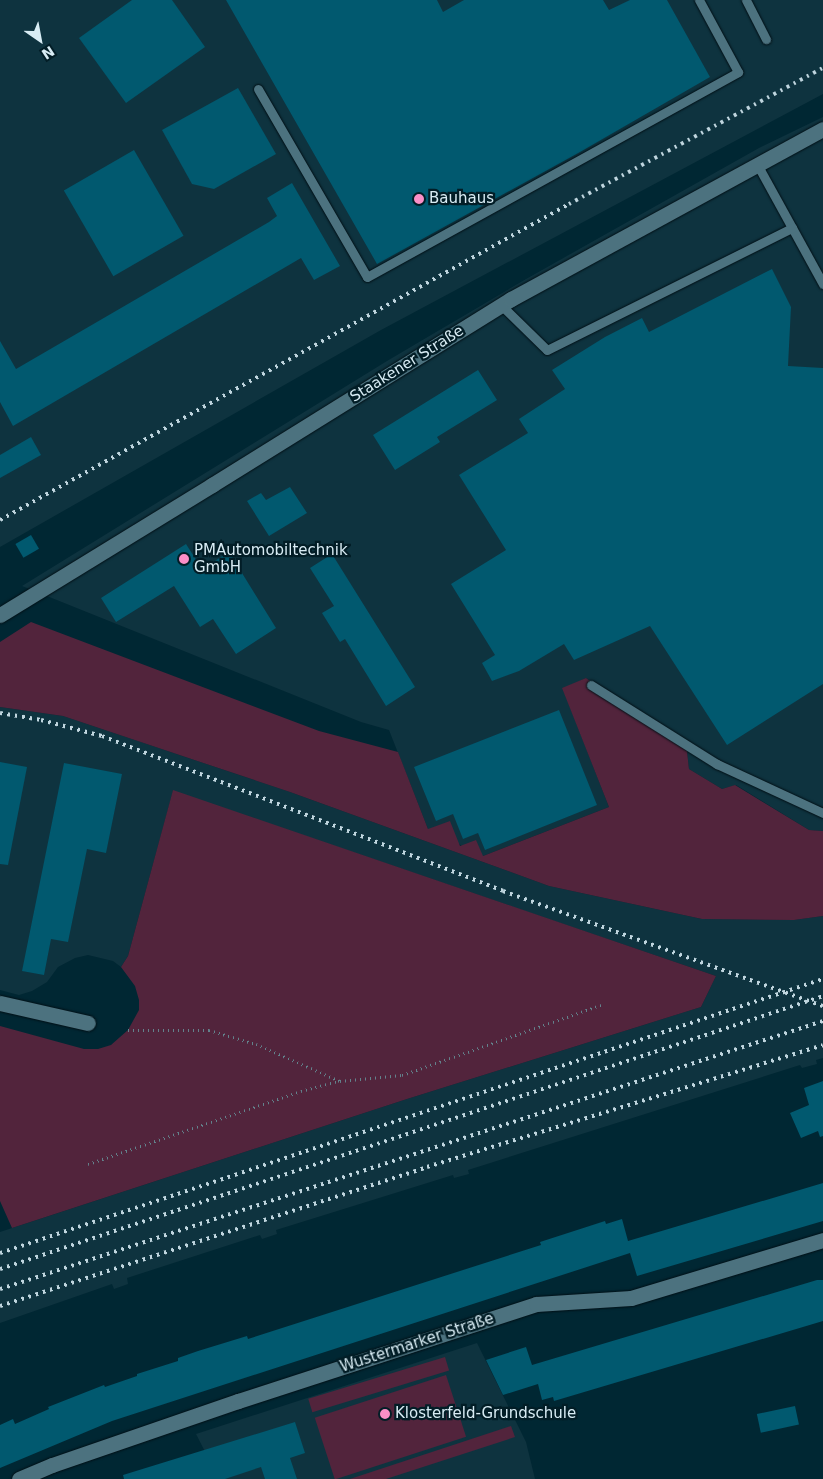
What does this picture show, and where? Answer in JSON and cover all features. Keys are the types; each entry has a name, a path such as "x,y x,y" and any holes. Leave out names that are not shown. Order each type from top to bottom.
{"street":[{"name":"Staakener Straße","path":"0,615 212,486 501,305 823,129"},
{"path":"0,1003 88,1023"},
{"name":"Wustermarker Straße","path":"19,1479 52,1465 238,1401 536,1304 631,1298 823,1240"}],"lane":[{"path":"258,89 367,277 738,72 699,0"},
{"path":"746,0 766,39"},
{"path":"757,164 823,284"},
{"path":"501,305 547,350 792,228"},
{"path":"590,686 717,764 823,814"}],"path":[{"path":"88,1164 301,1091 340,1081 402,1075 601,1005"},
{"path":"128,1030 209,1030 256,1044 340,1081"}],"shaded area":[{"path":"0,0 823,0 823,94 381,330 0,547"},
{"path":"823,117 823,831 809,830 736,785 722,789 689,769 687,751 586,678 563,689 609,807 483,856 428,829 389,730 361,722 22,586 387,361 526,279 759,148"},
{"path":"31,622 319,731 398,752 428,829 450,821 460,846 476,840 483,856 609,807 562,688 586,678 687,751 689,769 722,789 735,785 809,830 823,831 823,916 794,920 702,919 549,886 290,792 63,716 0,707 0,642"},
{"path":"0,707 63,716 290,792 549,886 702,919 794,920 823,916 823,1058 816,1060 817,1064 802,1068 800,1065 468,1170 469,1174 454,1178 453,1175 276,1230 277,1234 262,1239 260,1235 127,1278 128,1284 114,1289 112,1284 0,1323 0,1232 407,1099 701,1007 716,976 173,791 128,956 121,967 113,961 88,955 75,958 58,967 47,982 32,991 19,995 0,990"},
{"path":"173,790 716,976 701,1007 407,1099 12,1228 0,1201 0,1026 84,1049 98,1049 111,1045 128,1030 139,1010 139,1000 135,986 121,967 128,956"},
{"name":"Klosterfeld-Grundschule","path":"477,1343 526,1442 535,1479 219,1479 196,1434"},
{"path":"445,1357 449,1370 312,1412 308,1399"},
{"path":"446,1375 466,1437 335,1479 315,1418"},
{"path":"511,1426 515,1437 386,1479 350,1479"}],"building":[{"path":"132,0 172,0 205,47 126,103 79,38"},
{"name":"Bauhaus","path":"226,0 437,0 443,12 464,0 603,0 609,10 630,0 667,0 710,77 580,152 377,264"},
{"path":"238,88 276,154 214,189 192,184 162,130"},
{"path":"134,150 184,236 113,276 64,190"},
{"path":"292,183 340,266 314,280 301,258 13,426 0,402 0,341 16,369 269,222 277,216 267,198"},
{"path":"772,269 791,307 788,366 823,368 823,684 727,745 650,626 574,660 564,644 519,671 492,681 482,663 495,655 451,584 506,550 459,475 528,433 519,419 565,389 552,370 605,337 642,318 649,332"},
{"path":"478,370 497,400 437,437 440,442 395,470 373,435"},
{"path":"31,437 41,455 0,478 0,455"},
{"path":"290,487 307,513 269,536 247,501 261,493 266,500"},
{"path":"31,535 39,549 23,558 15,544"},
{"path":"186,544 202,569 229,552 276,628 236,654 213,619 200,627 174,586 116,622 101,598"},
{"path":"332,554 415,687 386,706 345,639 340,642 322,613 334,606 310,568"},
{"path":"559,710 597,805 485,850 478,833 463,839 453,814 436,821 414,767"},
{"path":"0,762 27,767 8,865 0,864"},
{"path":"64,763 122,774 106,853 87,849 68,942 51,939 44,975 22,971"},
{"path":"823,1081 823,1136 820,1137 818,1131 801,1138 790,1113 809,1105 804,1088"},
{"path":"823,1183 823,1221 637,1276 630,1253 112,1421 0,1468 0,1425 13,1419 15,1424 49,1409 48,1407 104,1385 105,1387 137,1376 137,1374 178,1361 178,1358 198,1351 247,1336 248,1339 541,1245 540,1242 605,1221 606,1224 622,1219 628,1241"},
{"path":"817,1280 823,1280 823,1321 554,1401 553,1397 542,1400 538,1384 503,1395 486,1360 526,1347 532,1365"},
{"path":"795,1406 799,1425 761,1433 757,1414"},
{"path":"295,1422 305,1453 290,1458 297,1479 265,1479 261,1467 225,1479 124,1479 123,1475"}],"railway":[{"path":"0,520 569,204 823,68"},
{"path":"0,713 41,720 102,736 503,891 823,1006"},
{"path":"0,1253 823,979"},
{"path":"0,1269 823,996"},
{"path":"0,1289 823,1021"},
{"path":"0,1306 427,1167 823,1045"}],"place":[{"name":"Bauhaus","path":"419,199"},
{"name":"PMAutomobiltechnik GmbH","path":"184,559"},
{"name":"Klosterfeld-Grundschule","path":"385,1414"}]}
